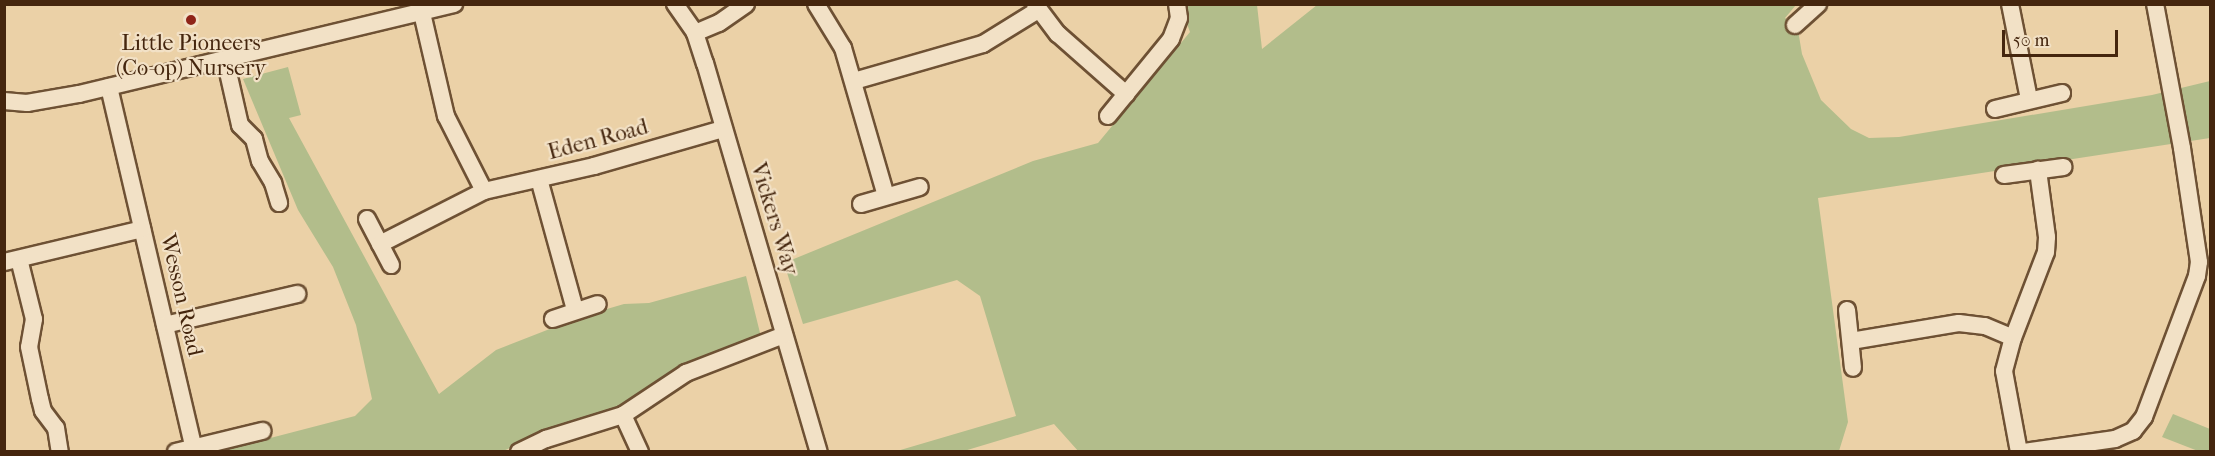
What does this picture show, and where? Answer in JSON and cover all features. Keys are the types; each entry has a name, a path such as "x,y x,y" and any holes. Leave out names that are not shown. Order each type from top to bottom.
{"street":[{"path":"4,101 27,103 109,87 454,4"},
{"name":"Vickers Way","path":"675,4 695,33 819,452"},
{"path":"695,33 719,23 746,4"},
{"path":"816,4 843,48 886,196"},
{"path":"1108,116 1160,55 1177,28 1177,4"},
{"path":"1795,25 1818,4"},
{"path":"2010,4 2029,99"},
{"path":"2024,452 2115,439 2133,431 2139,424 2205,261 2155,4"},
{"path":"854,81 983,44 1037,7 1058,34 1126,94"},
{"path":"422,13 444,110 484,190"},
{"path":"225,59 240,125 254,139 260,161 273,183 279,202"},
{"name":"Wesson Road","path":"109,87 194,446"},
{"path":"1995,109 2029,99 2062,93"},
{"name":"Eden Road","path":"380,244 484,190 539,179 723,129"},
{"path":"2004,175 2063,167"},
{"path":"2019,452 2004,371 2013,338 2046,252 2047,237 2038,170"},
{"path":"539,179 575,310"},
{"path":"861,204 920,187"},
{"path":"367,219 391,265"},
{"path":"60,452 56,428 43,411 29,347 34,319 12,260 142,229"},
{"path":"165,325 297,294"},
{"path":"552,319 598,304"},
{"path":"1847,310 1853,368"},
{"path":"1851,341 1959,322 1985,326 2013,338"},
{"path":"519,452 546,439 623,415 686,372 784,335"},
{"path":"623,415 640,452"},
{"path":"176,452 262,431"}],"green space":[{"path":"1180,5 1257,5 1262,49 1317,5 1796,5 1785,18 1798,30 1802,54 1821,100 1851,129 1869,138 1899,137 2152,95 2210,81 2210,138 1818,198 1848,422 1839,451 1079,452 1054,424 964,451 897,451 1016,416 980,296 957,280 803,324 784,263 1033,161 1098,143 1190,32"},
{"path":"288,67 301,115 289,118 439,394 496,350 583,316 624,304 649,303 746,276 761,337 666,374 617,412 569,422 503,451 217,452 355,416 372,399 356,325 333,267 298,210 243,79"},
{"path":"2173,414 2210,429 2210,451 2198,451 2162,437"}],"place":[{"name":"Little Pioneers (Co-op) Nursery","path":"191,20"}]}
